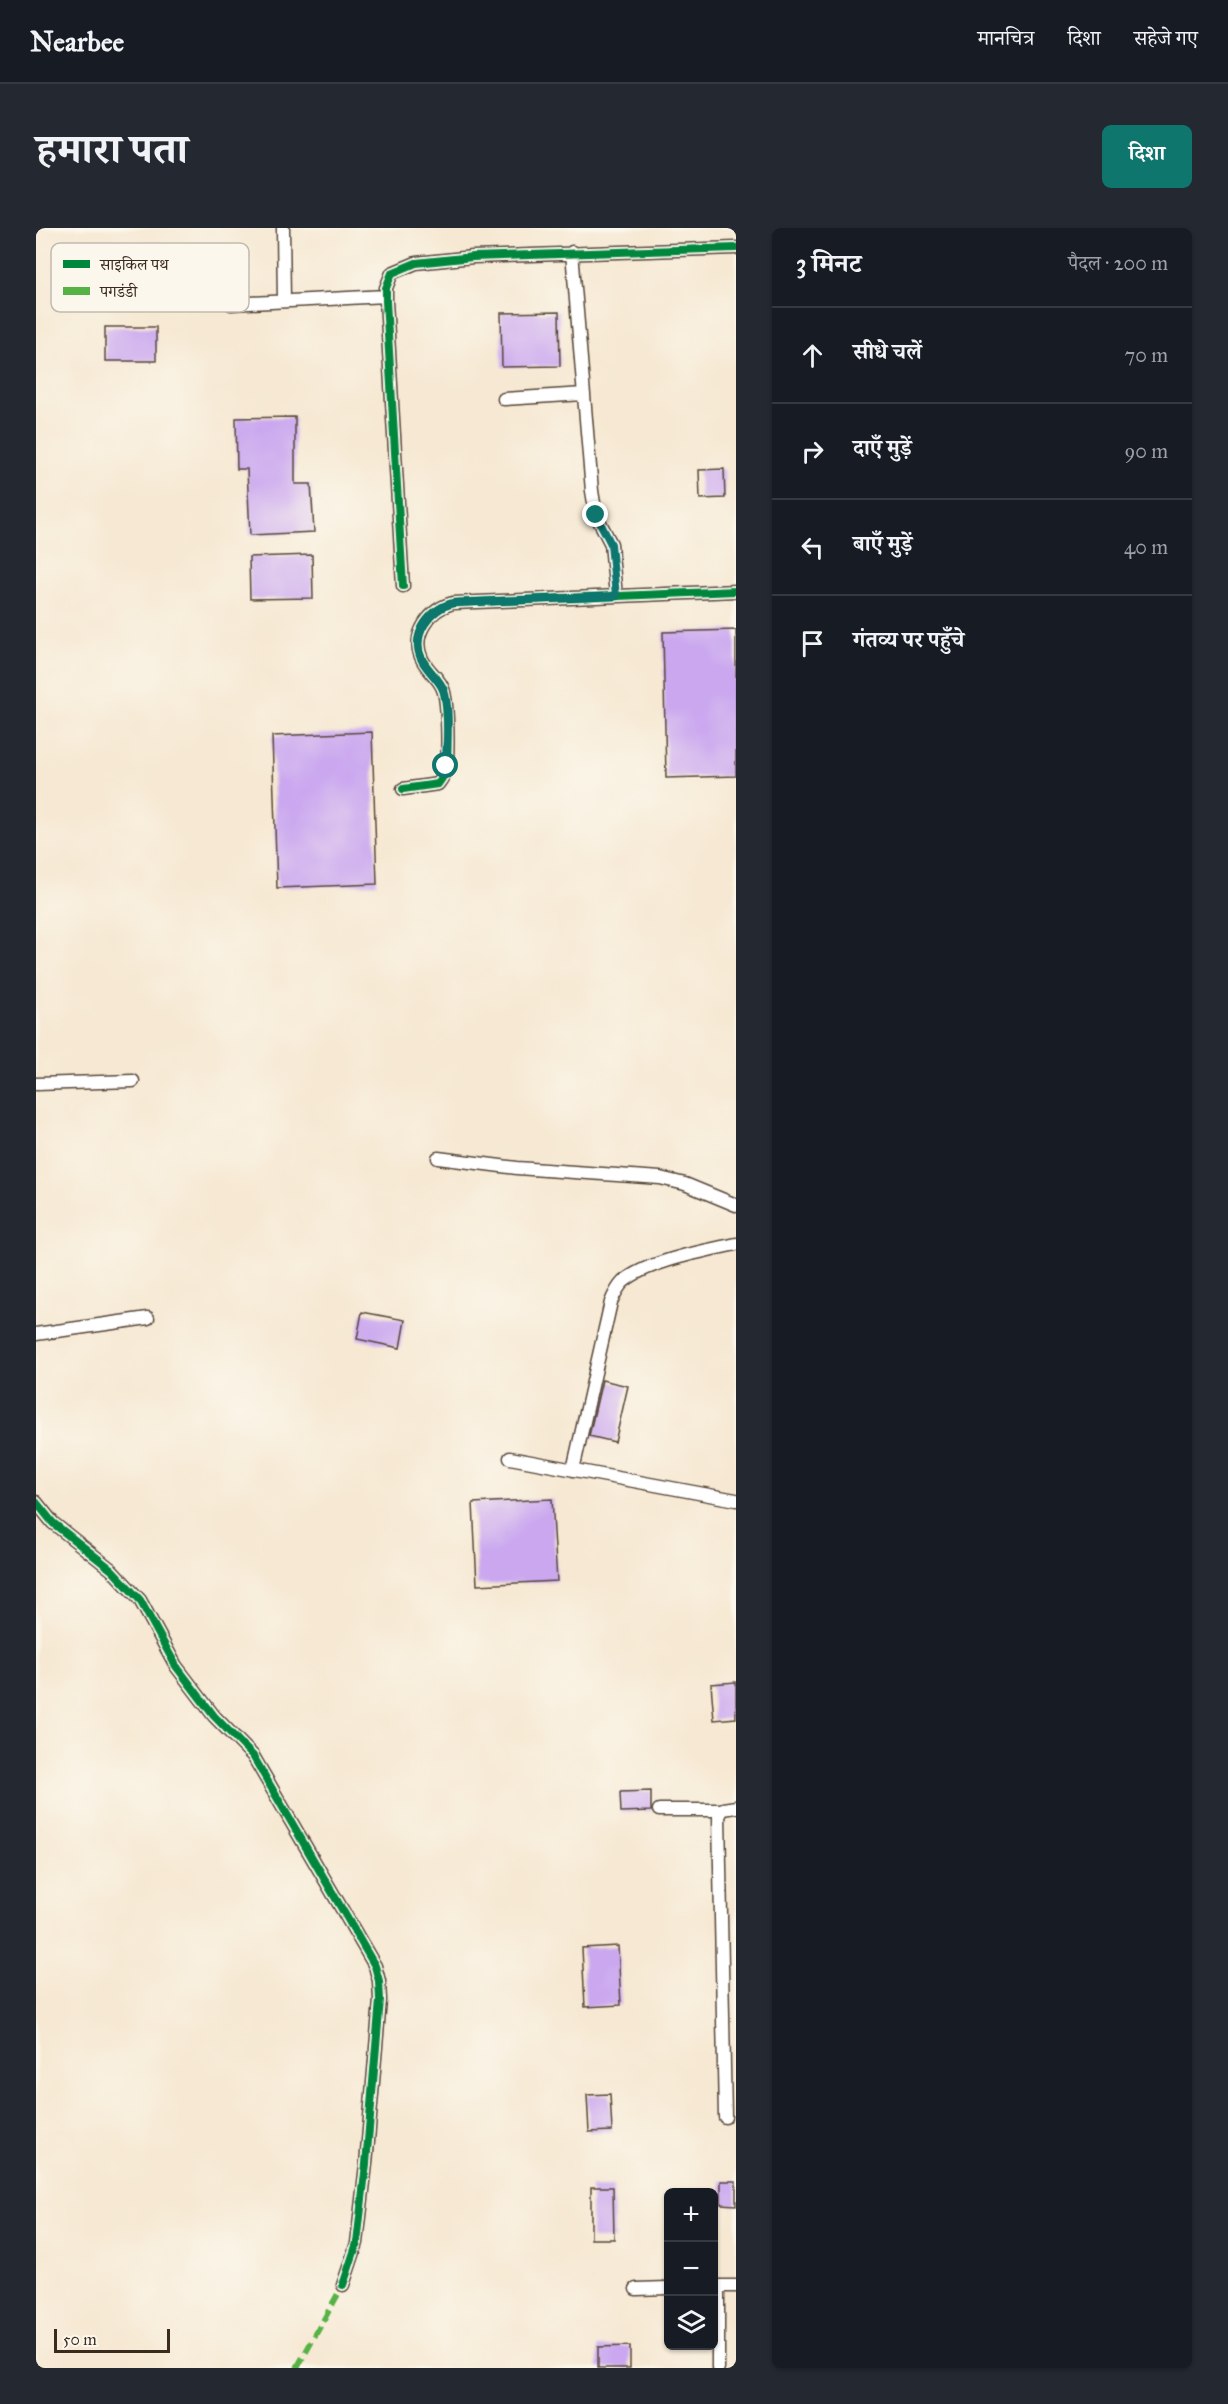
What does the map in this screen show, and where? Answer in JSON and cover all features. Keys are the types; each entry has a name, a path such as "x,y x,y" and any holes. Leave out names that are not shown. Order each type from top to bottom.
{"street":[{"path":"283,228 284,301"},
{"path":"403,586 386,296 386,288 392,273 417,263 462,257 736,248"},
{"path":"572,252 594,505 611,544 616,596"},
{"path":"249,303 386,296"},
{"path":"504,399 584,394"},
{"path":"403,789 438,784 446,766 446,707 443,689 426,667 419,651 420,637 425,622 434,610 453,603 736,591"},
{"path":"36,1084 133,1081"},
{"path":"438,1158 517,1168 660,1178 685,1184 736,1205"},
{"path":"573,1470 611,1302 616,1291 623,1282 646,1269 685,1256 736,1244"},
{"path":"36,1334 148,1318"},
{"path":"510,1458 736,1500"},
{"path":"36,1502 47,1518 112,1570 140,1600 176,1666 214,1716 253,1756 375,1966 380,2000 366,2164 357,2243 343,2285"},
{"path":"660,1810 721,1810 736,1807"},
{"path":"721,1810 719,1816 725,2117"},
{"path":"718,2286 736,2286"},
{"path":"636,2289 664,2288"},
{"path":"716,2296 718,2368"}],"building":[{"path":"559,312 560,366 502,367 501,313"},
{"path":"105,327 156,327 156,361 105,361"},
{"path":"295,417 295,484 311,484 314,532 250,535 247,469 237,469 236,418"},
{"path":"724,469 725,498 700,499 699,470"},
{"path":"312,555 313,598 250,599 249,557"},
{"path":"736,630 736,776 666,778 663,632"},
{"path":"372,732 377,884 277,888 272,736"},
{"path":"362,1312 405,1320 400,1348 357,1339"},
{"path":"602,1380 628,1386 615,1442 589,1436"},
{"path":"552,1499 557,1581 477,1585 473,1503"},
{"path":"736,1682 736,1718 714,1720 711,1684"},
{"path":"651,1791 651,1811 621,1812 620,1792"},
{"path":"618,1946 621,2005 585,2007 582,1948"},
{"path":"610,2094 612,2131 589,2132 587,2095"},
{"path":"721,2181 736,2181 736,2205 721,2204"},
{"path":"591,2187 613,2187 614,2239 591,2239"},
{"path":"630,2346 630,2368 598,2368 598,2347"}],"marked path":[{"path":"297,2368 343,2285"}],"cycle path":[{"path":"403,586 386,301 386,288 392,273 416,263 473,257 736,248"},
{"path":"403,789 438,784 445,772 447,743 445,696 441,685 427,667 419,650 420,632 424,624 445,606 453,603 736,591"},
{"path":"36,1502 53,1523 112,1570 140,1600 176,1666 214,1716 253,1756 375,1966 380,2000 366,2164 357,2243 343,2285"}],"route":[{"path":"446,766 446,707 443,689 426,667 419,651 420,637 425,622 434,610 453,603 616,596 609,535 596,515"}]}
